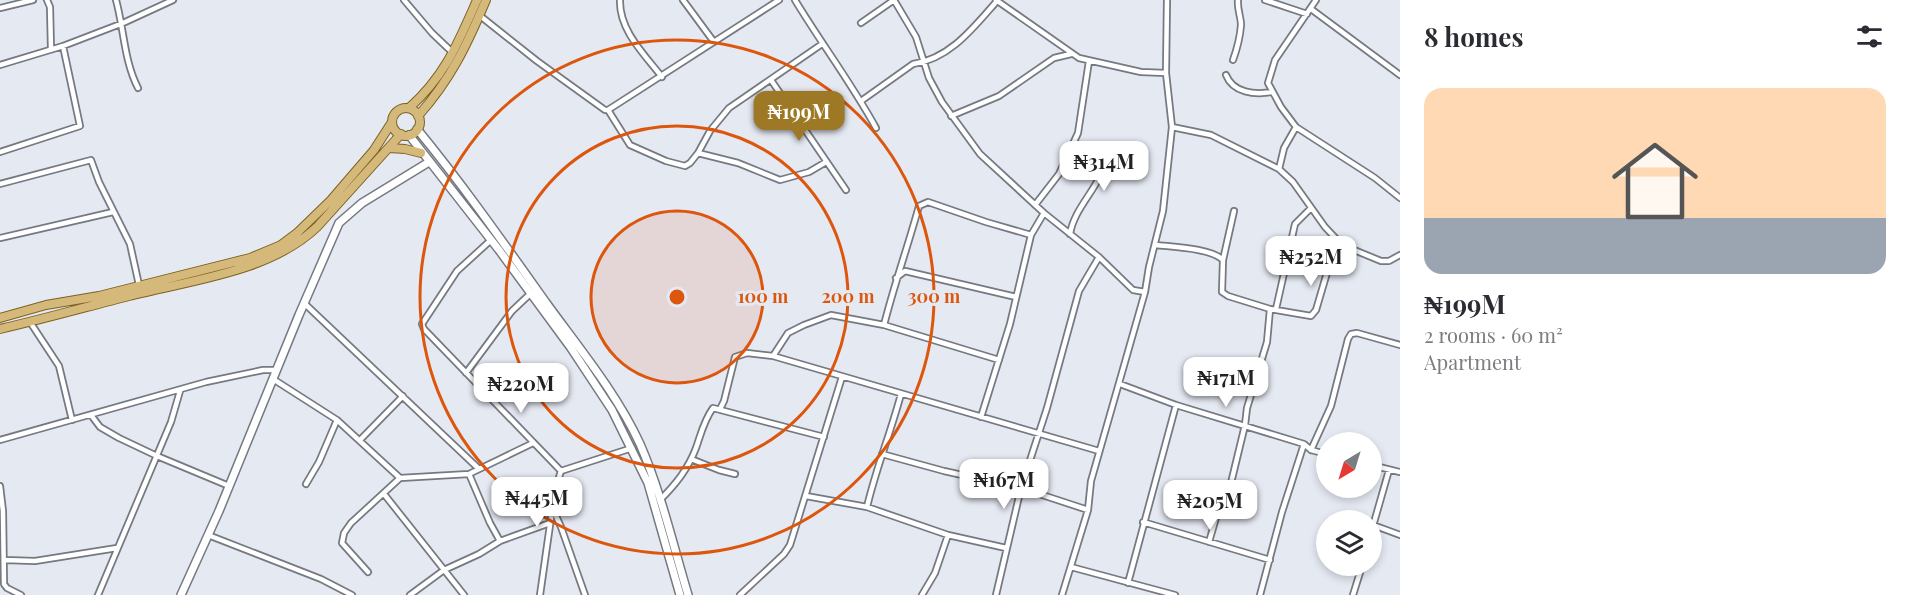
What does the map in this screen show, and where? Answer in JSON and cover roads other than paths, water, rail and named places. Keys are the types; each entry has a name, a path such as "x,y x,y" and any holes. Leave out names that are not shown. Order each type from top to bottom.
{"main road":[{"path":"0,318 46,305 99,296 250,258 281,245 331,200 374,150 392,122 395,113 409,108 438,79 477,0"},
{"path":"418,116 448,79 467,44 486,0"},
{"path":"458,41 467,44"},
{"path":"0,329 235,270 274,257 305,239 389,148 417,129 418,116 409,108"},
{"path":"392,122 395,129 405,135 452,188 571,348 612,410 648,483 680,595"},
{"path":"417,129 448,166 615,400 640,444 660,500 688,595"},
{"path":"389,148 405,148 421,153"},
{"path":"181,595 339,223 362,203 429,162"}],"street":[{"path":"0,8 33,0"},
{"path":"47,0 50,7 51,49"},
{"path":"116,0 123,23 128,60 138,88"},
{"path":"0,65 63,46 123,23 173,0"},
{"path":"404,0 432,33 453,52"},
{"path":"620,0 621,17 627,30 662,77"},
{"path":"683,0 714,42"},
{"path":"479,15 605,111 662,77 779,0"},
{"path":"795,0 876,128"},
{"path":"861,23 894,0 916,37 928,78 951,116 980,154 1044,213 1100,257 1133,290 1145,292"},
{"path":"1062,595 1088,510 1091,481 1145,292 1163,211 1172,127 1166,73 1167,0"},
{"path":"1233,60 1240,40 1241,22 1238,0"},
{"path":"1265,0 1309,11 1400,75"},
{"path":"1316,0 1275,60 1268,83 1296,127 1375,178 1400,198"},
{"path":"861,101 914,64 939,56 968,35 997,1 1071,54 1089,61 1141,72 1166,73"},
{"path":"608,110 630,145 685,166 698,153 710,131 729,108 822,44"},
{"path":"0,152 80,126 63,46"},
{"path":"951,116 999,96 1054,58 1071,54"},
{"path":"1035,205 1059,174 1078,133 1089,61"},
{"path":"1226,75 1228,81 1241,91 1260,94 1272,92"},
{"path":"771,80 846,190"},
{"path":"1172,127 1211,135 1279,169 1293,182 1325,227 1342,244 1381,261 1389,261 1400,255"},
{"path":"1279,169 1284,148 1296,127"},
{"path":"1070,234 1071,224 1082,202 1099,179 1106,159 1105,147"},
{"path":"698,153 738,163 780,180 809,172 826,162"},
{"path":"0,183 91,160 99,182 130,244 139,285"},
{"path":"884,325 919,206 923,203 928,202 1031,235"},
{"path":"1276,309 1294,224 1311,208"},
{"path":"1234,211 1223,260 1222,292 1270,309 1311,316 1316,310 1331,259 1342,244"},
{"path":"0,238 113,212"},
{"path":"981,417 999,360 1031,235 1044,213"},
{"path":"491,240 457,271 422,324 424,329 561,471"},
{"path":"1156,245 1194,250 1219,256 1223,260"},
{"path":"996,595 1021,488 1047,408 1079,291 1100,257"},
{"path":"896,278 905,271 1016,297"},
{"path":"466,373 512,311 530,294"},
{"path":"304,303 479,469"},
{"path":"1209,542 1222,497 1231,483 1247,408 1267,342 1270,309"},
{"path":"773,357 788,333 831,315 884,325 999,360"},
{"path":"30,322 59,366 72,420"},
{"path":"1311,450 1331,406 1351,334 1357,333 1400,345"},
{"path":"720,409 735,357 747,353 773,357 1100,451"},
{"path":"0,440 206,382 263,370 277,370"},
{"path":"740,595 784,554 790,545 842,377"},
{"path":"273,379 337,420 400,478"},
{"path":"1120,384 1176,405 1304,444 1316,451"},
{"path":"98,595 171,422 180,391"},
{"path":"867,507 901,394"},
{"path":"360,440 403,396"},
{"path":"1128,583 1176,405"},
{"path":"660,500 681,477 691,459 708,414 713,408 824,437"},
{"path":"91,415 100,427 107,431 157,456 229,486"},
{"path":"306,484 320,462 337,420"},
{"path":"368,572 342,543 344,533 366,507 400,478 470,474 533,443"},
{"path":"1260,595 1282,512 1304,444"},
{"path":"540,595 557,477 561,471 632,448"},
{"path":"882,454 1021,488 1088,510"},
{"path":"691,459 735,474"},
{"path":"1382,468 1400,472"},
{"path":"1377,510 1389,470"},
{"path":"470,474 483,508 500,541"},
{"path":"0,486 5,587 21,595"},
{"path":"384,494 464,595"},
{"path":"806,495 867,507 948,535 1006,548"},
{"path":"552,507 585,595"},
{"path":"1143,522 1270,560"},
{"path":"410,595 444,570 479,554 500,541 550,523"},
{"path":"1382,528 1400,535"},
{"path":"207,535 311,575 352,595"},
{"path":"922,595 935,573 948,535"},
{"path":"4,560 43,561 117,548"},
{"path":"1071,567 1175,595"},
{"path":"1353,595 1359,576"}]}
